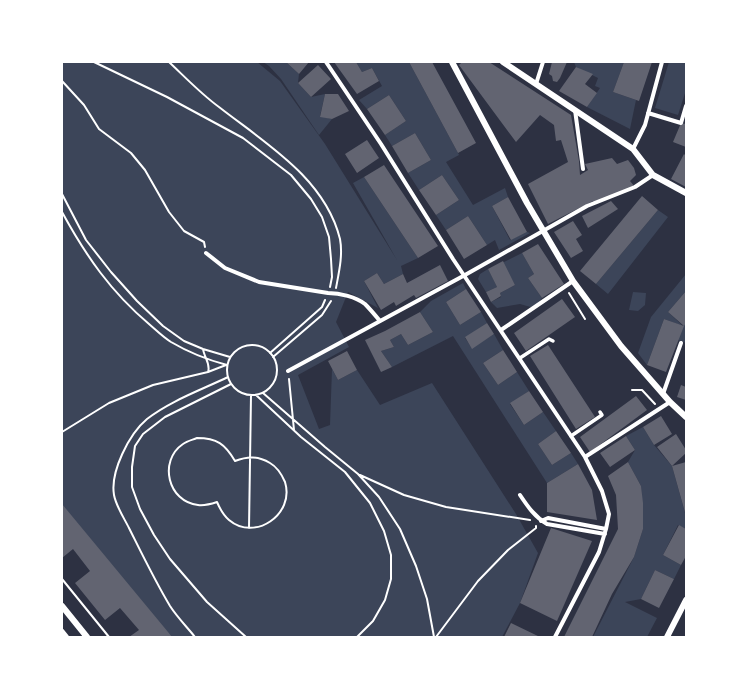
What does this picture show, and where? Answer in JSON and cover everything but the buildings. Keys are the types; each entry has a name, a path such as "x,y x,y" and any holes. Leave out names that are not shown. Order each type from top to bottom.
{"street":[{"path":"326,62 381,144 453,259 585,457 602,491 609,514 605,534 599,552 555,637"},
{"path":"453,62 527,203 573,281 621,346 670,402 686,417"},
{"path":"503,62 633,149 653,175 686,193"},
{"path":"536,84 543,62"},
{"path":"633,149 645,125 662,62"},
{"path":"648,113 681,123 686,106"},
{"path":"575,109 583,169"},
{"path":"288,371 465,275 587,206 635,187 653,175"},
{"path":"206,253 225,268 259,282 335,293 354,298 364,304 380,321"},
{"path":"501,330 573,281"},
{"path":"520,358 549,339 553,341"},
{"path":"663,394 681,343"},
{"path":"585,457 670,402"},
{"path":"571,436 602,415 600,412"},
{"path":"520,495 541,521 547,524 605,534"},
{"path":"541,521 548,518 606,529"},
{"path":"667,637 686,600"},
{"path":"62,606 87,637"},
{"path":"62,632 66,637"}],"path":[{"path":"94,62 167,97 243,138 291,175 311,199 322,217 329,237 332,277 328,293 322,307 270,354"},
{"path":"169,62 217,106 294,166 308,180 329,211 340,240 341,266 335,293 322,315 273,357"},
{"path":"62,81 84,105 99,129 131,154 145,170 169,212 184,230 204,242 206,253"},
{"path":"62,194 86,240 111,272 137,301 163,326 184,341 203,349 230,357"},
{"path":"62,212 80,244 104,279 136,313 170,341 211,361 227,365"},
{"path":"565,286 585,320"},
{"path":"252,345 260,347 270,354 276,365 277,374 270,388 263,393 256,395 240,393 231,384 228,377 227,365 230,357 243,346 252,345"},
{"path":"203,349 209,364 208,372"},
{"path":"62,432 109,403 153,385 208,372 227,365"},
{"path":"277,374 288,371 294,430"},
{"path":"195,637 171,607 144,558 114,496 113,483 116,469 136,429 147,419 166,407 228,377"},
{"path":"231,384 165,417 143,434 135,446 132,467 132,487 140,509 154,535 170,559 207,602 246,637"},
{"path":"632,390 642,390 660,408"},
{"path":"263,393 358,474 379,497 400,529 416,566 427,598 435,637"},
{"path":"249,528 251,395"},
{"path":"256,395 294,430 345,472 370,503 384,531 390,555 392,579 385,600 373,621 357,637"},
{"path":"206,438 219,442 229,450 235,461 249,457 263,459 273,465 283,478 286,491 283,507 276,517 266,524 249,528 237,525 229,520 221,512 217,502 197,505 182,498 176,492 170,482 168,473 173,454 178,447 189,440 206,438"},
{"path":"358,474 404,495 446,507 536,521 536,528 508,550 478,581 435,637"},
{"path":"62,580 109,637"}],"shaded area":[{"path":"62,62 257,62 280,81 325,144 397,260 353,183 364,177 418,258 401,266 403,274 384,284 377,273 364,281 378,308 348,292 336,322 349,347 298,375 319,429 330,425 332,369 338,380 357,370 380,405 432,383 516,514 538,553 520,603 502,637 170,637 62,505"},
{"path":"263,62 286,62 299,74 298,83 311,97 325,94 320,116 332,119 319,135 281,79 269,66"},
{"path":"356,62 409,62 459,155 446,162 473,205 505,188 508,197 492,206 510,240 527,232 530,233 499,250 495,240 487,245 468,216 446,230 436,215 459,200 442,175 419,190 408,173 431,160 415,133 392,146 385,135 406,121 389,95 367,109 359,100 382,86 372,68 362,72"},
{"path":"574,62 624,62 613,92 636,100 630,129 587,107 600,88 595,86 598,78 576,67"},
{"path":"669,62 686,62 686,90 678,115 655,108"},
{"path":"658,210 668,217 608,294 596,284"},
{"path":"522,253 534,274 528,278 542,298 534,308 520,304 497,308 491,302 501,297 500,293 515,285 502,263"},
{"path":"488,269 497,287 486,292 478,279 480,274"},
{"path":"686,274 686,291 668,312 683,326 664,319 647,365 638,353 651,317"},
{"path":"463,283 466,289 446,302 460,325 481,312 487,323 465,338 472,348 494,334 503,350 483,363 498,385 517,372 529,391 510,404 524,425 543,412 556,431 538,444 552,465 571,453 578,464 547,483 453,336 392,367 381,351 394,347 390,340 401,334 408,345 433,332 420,312 431,301"},
{"path":"633,292 646,293 645,305 638,311 629,310"},
{"path":"686,323 686,343 678,340 683,326"},
{"path":"643,427 654,445 672,466 686,513 686,529 678,525 663,555 681,565 674,579 655,570 641,599 625,602 657,618 647,637 593,637 634,557 643,529 641,486 628,462 635,450 626,436"}]}
